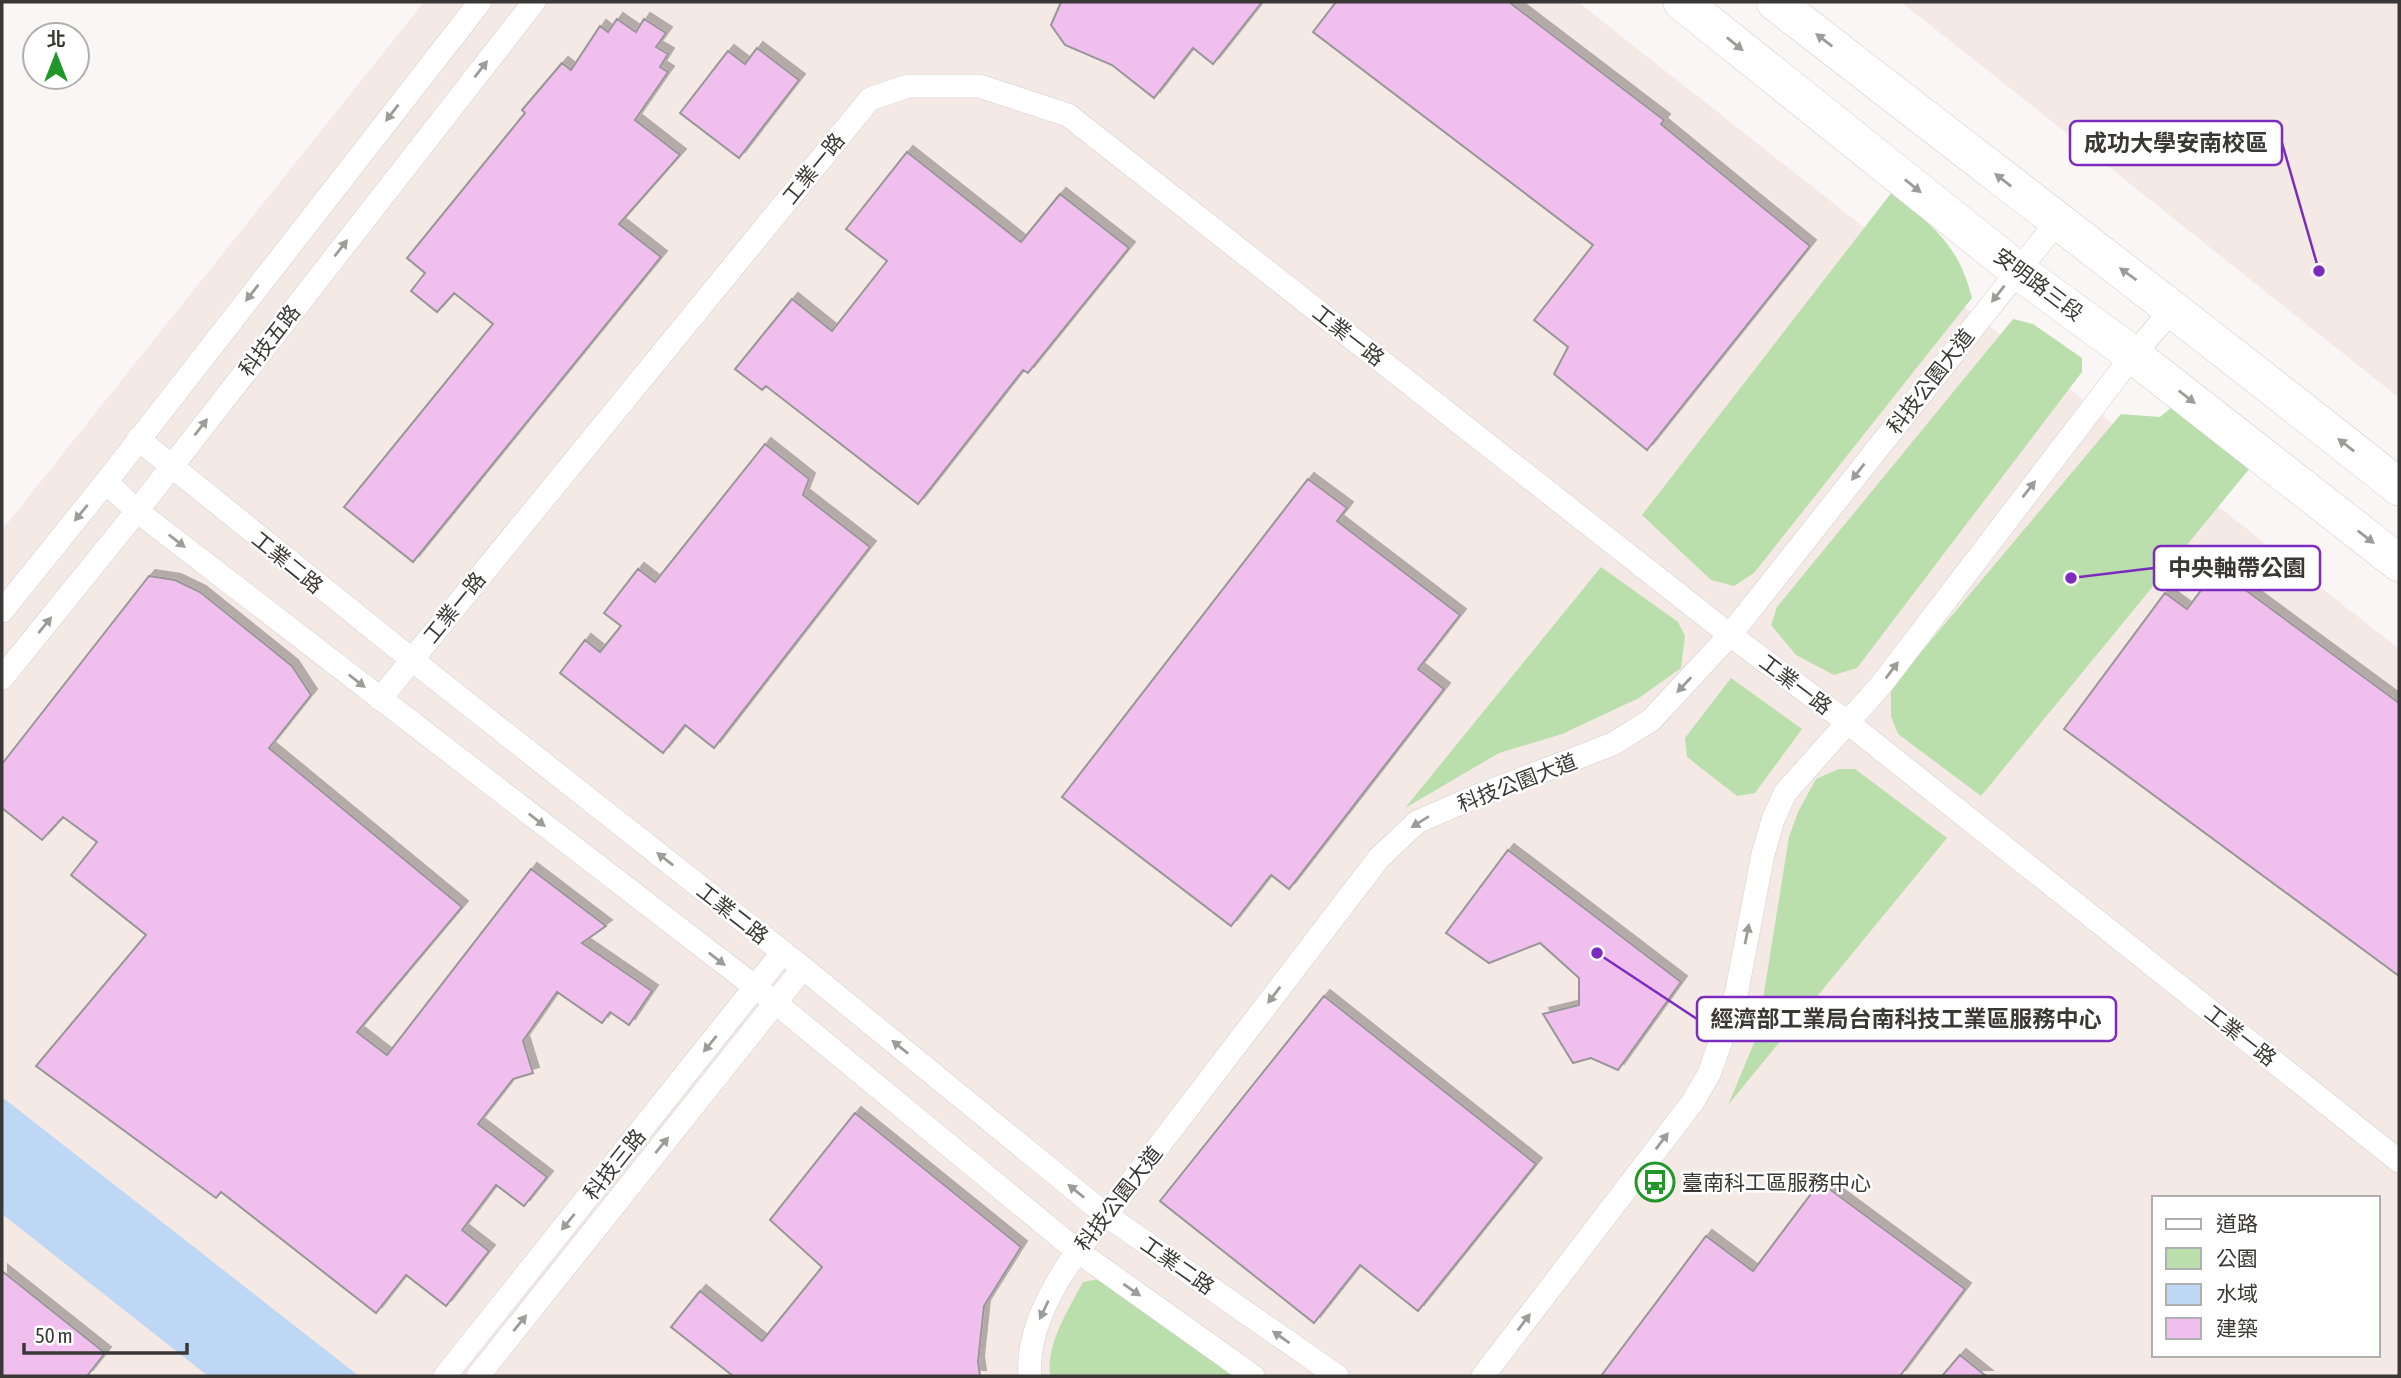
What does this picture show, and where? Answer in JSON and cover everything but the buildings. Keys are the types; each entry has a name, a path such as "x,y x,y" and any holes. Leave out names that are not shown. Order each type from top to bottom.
{"main road":[{"name":"安明路三段","path":"1682,2 2017,270 2133,355 2399,563"},
{"path":"1775,2 2057,222 2174,308 2399,487"}],"street":[{"name":"科技五路","path":"2,611 106,482 480,2"},
{"name":"科技五路","path":"2,678 137,510 534,2"},
{"name":"工業一路","path":"380,699 870,99 908,86 979,86 1068,115 1730,635 1847,722 2399,1161"},
{"name":"科技公園大道","path":"1030,1376 1035,1330 1076,1250 1106,1215 1379,858 1418,822 1477,796 1613,744 1651,720 1730,635 2057,222"},
{"path":"1483,1376 1692,1102 1709,1074 1737,990 1763,854 1773,820 1785,793 1881,685 2133,355 2174,308"},
{"name":"工業二路","path":"138,439 411,659 803,968 1106,1215 1337,1376"},
{"path":"106,482 137,510 380,699 776,1003 1076,1250 1253,1376"},
{"name":"科技三路","path":"444,1376 783,952"},
{"name":"科技三路","path":"478,1376 803,968"}],"shaded area":[{"path":"424,2 1578,2 2399,649 2399,1376 2,1376 2,530"},
{"path":"1901,2 2399,2 2399,398 2079,143"}],"green space":[{"path":"1892,192 1942,238 1959,263 1972,298 1754,573 1734,586 1711,580 1642,515"},
{"path":"2013,319 2033,324 2082,358 2082,372 1857,668 1834,675 1796,655 1771,625 1777,607"},
{"path":"2171,408 2250,468 1981,796 1898,734 1891,716 1891,688 2121,414 2160,417"},
{"path":"1601,567 1678,622 1685,636 1681,668 1639,698 1562,734 1499,753 1405,808"},
{"path":"1731,678 1802,729 1755,793 1737,796 1687,757 1685,738"},
{"path":"1839,769 1855,769 1947,838 1728,1105 1757,1036 1789,837 1798,812 1816,779"},
{"path":"1099,1279 1235,1376 1050,1376 1051,1352 1065,1316 1083,1282"}],"water":[{"path":"2,1097 359,1376 208,1376 2,1214"}],"place":[{"name":"成功大學安南校區","path":"2319,271"},
{"name":"中央軸帶公園","path":"2071,578"},
{"name":"經濟部工業局台南科技工業區服務中心","path":"1597,953"},
{"name":"臺南科工區服務中心","path":"1655,1182"}]}
